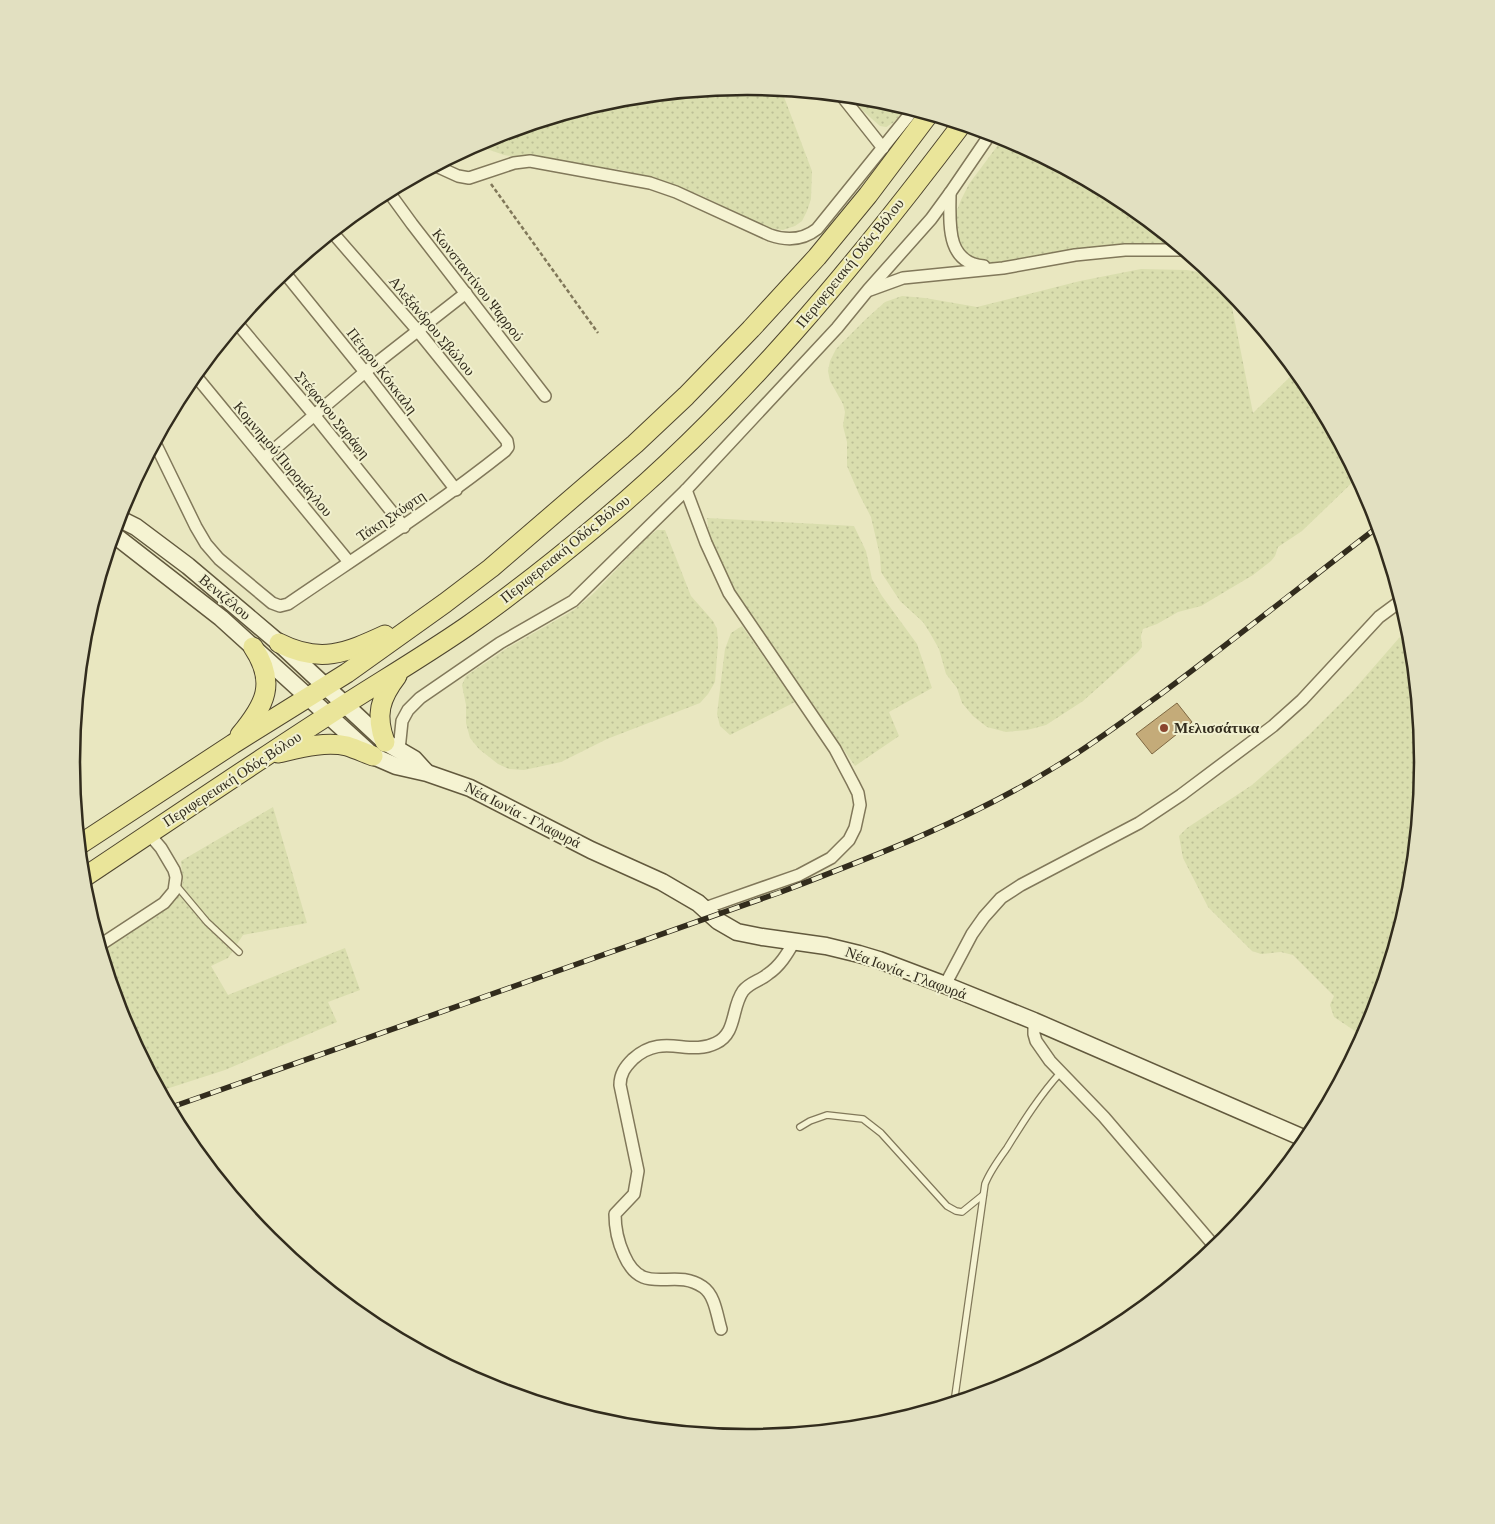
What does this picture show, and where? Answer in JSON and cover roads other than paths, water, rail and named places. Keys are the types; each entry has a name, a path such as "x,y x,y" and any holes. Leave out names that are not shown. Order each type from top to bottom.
{"main road":[{"name":"Περιφερειακή Οδός Βόλου","path":"85,842 233,744 347,673 491,568 634,444 686,396 817,257 868,195 925,119"},
{"name":"Περιφερειακή Οδός Βόλου","path":"90,873 328,715 467,626 599,524 648,482 686,446 783,344 840,277 958,129"},
{"name":"Βενιζέλου","path":"125,522 136,527 188,566 279,643 325,685"},
{"name":"Βενιζέλου","path":"118,538 220,618 308,697"},
{"path":"279,643 307,654 331,654 364,645 427,616"},
{"path":"233,744 260,708 266,689 265,671 253,647"},
{"path":"392,746 380,724 381,706 388,688 403,668"},
{"name":"Νέα Ιωνία - Γλαφυρά","path":"325,685 392,746 414,759 426,773"},
{"name":"Νέα Ιωνία - Γλαφυρά","path":"308,697 373,756 396,766 426,773 470,788 591,850 675,889 705,908 718,921 737,932 826,946 859,954 945,985 1300,1137"},
{"path":"267,756 295,749 328,745 349,747 373,756"}],"street":[{"path":"847,102 884,148"},
{"path":"442,168 464,177 476,177 514,163 530,161 650,183 676,192 770,235 781,239 793,239 806,236 817,229 910,115"},
{"path":"392,746 408,710 420,698 500,643 573,601 686,490 837,328 931,219 987,139"},
{"path":"950,193 950,228 954,244 962,257 973,265 1003,268"},
{"name":"Κωνσταντίνου Ψαρρού","path":"393,197 545,396"},
{"name":"Αλεξάνδρου Σβώλου","path":"336,236 418,331 507,441"},
{"path":"868,290 903,278 1003,268 1075,255 1125,250 1176,250"},
{"name":"Πέτρου Κόκκαλη","path":"289,278 366,372 456,490"},
{"path":"264,458 366,372 466,293"},
{"name":"Στέφανου Σαράφη","path":"241,328 404,527"},
{"name":"Κομνημού Πυρομάγλου","path":"200,381 349,562"},
{"name":"Τάκη Σκύφτη","path":"158,449 200,536 211,551 272,603 280,606 288,604 456,490 506,451 508,447 507,441"},
{"path":"686,490 706,544 729,593 831,743 853,782 858,793 860,805 855,828 849,840 831,858 799,875 705,908"},
{"path":"945,985 972,934 1001,898 1021,884 1139,823 1181,796 1273,726 1302,700 1379,617 1396,605"},
{"path":"105,943 164,903 170,898 176,885 174,870 161,848 149,834"},
{"path":"721,1329 713,1301 703,1286 688,1280 674,1278 662,1280 640,1277 629,1267 618,1243 615,1214 634,1194 638,1171 620,1085 620,1074 629,1062 649,1048 659,1045 705,1047 716,1044 726,1037 733,1023 743,991 751,983 766,976 779,965 794,942"},
{"path":"1034,1022 1036,1041 1050,1061 1104,1117 1211,1242"}],"lane":[{"path":"176,885 207,922 238,952"},
{"path":"955,1396 983,1196 988,1176 1044,1092 1060,1072"},
{"path":"800,1127 810,1121 827,1116 863,1120 881,1133 947,1206 962,1212 983,1196"}],"railway":[{"path":"175,1106 781,892 886,851 989,804 1069,759 1096,741 1189,673 1373,530"}],"place":[{"name":"Μελισσάτικα","path":"1164,728"}]}
